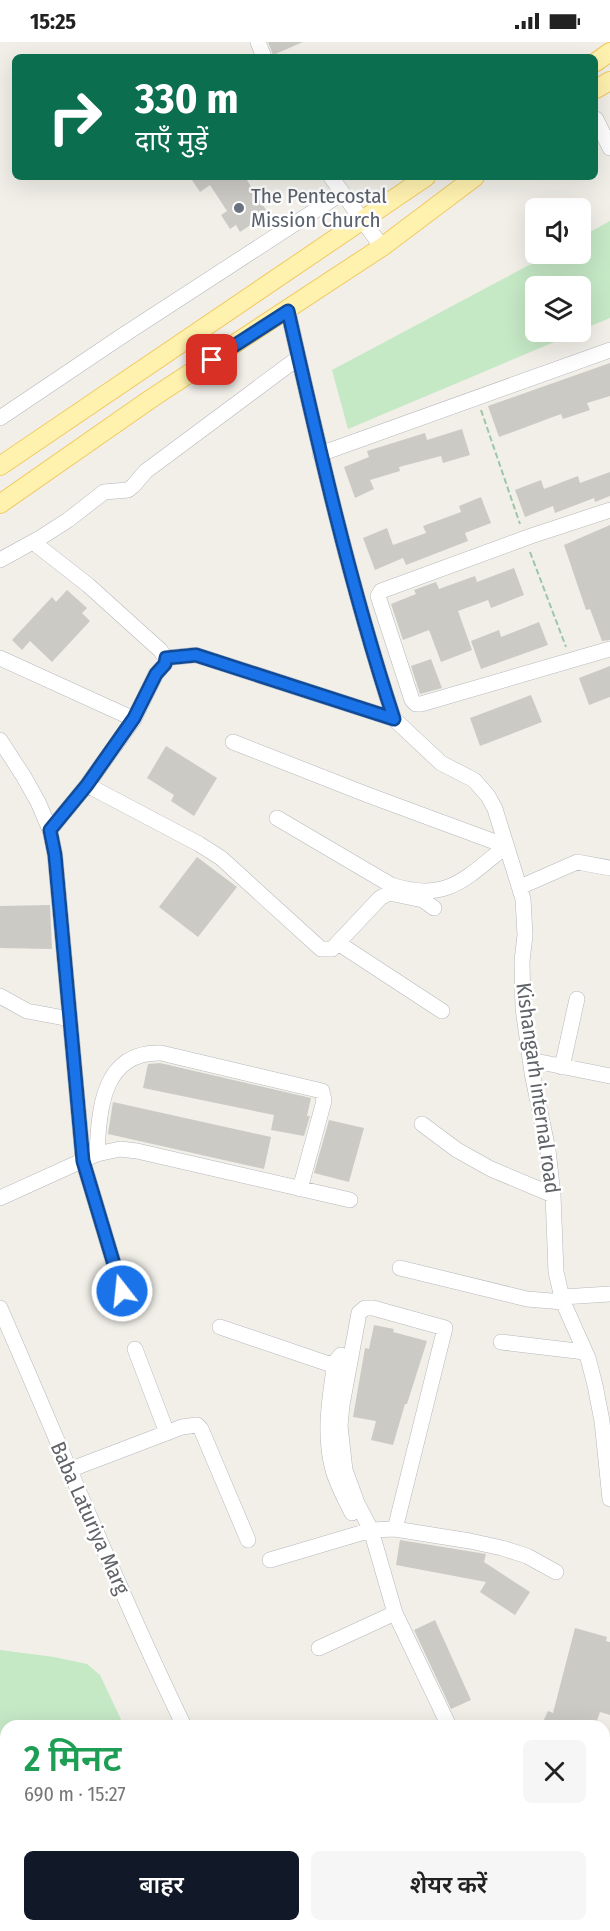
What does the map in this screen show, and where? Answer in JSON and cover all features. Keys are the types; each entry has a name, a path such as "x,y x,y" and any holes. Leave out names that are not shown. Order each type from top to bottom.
{"main road":[{"path":"0,466 422,180"},
{"path":"0,504 143,405 382,248 471,180"}],"street":[{"path":"598,123 610,148"},
{"path":"333,180 382,248"},
{"path":"0,418 342,193"},
{"path":"288,311 320,454 368,640 394,719"},
{"path":"320,454 610,350"},
{"path":"0,560 68,520 104,492 128,490 134,486 146,471 298,358"},
{"path":"610,510 531,536 379,594 378,599 412,700 416,704 610,649"},
{"path":"33,542 88,585 166,658 165,664 156,674 134,718 87,785 50,830"},
{"path":"166,658 196,655 394,719"},
{"path":"0,658 134,718"},
{"name":"Kishangarh internal road","path":"394,719 441,763 474,780 488,796 500,823 520,887 525,935 522,962 523,1008 530,1060 548,1150 553,1195 556,1272 562,1300 585,1352 599,1402 610,1499"},
{"path":"0,740 24,777 50,830 55,855 70,1019 90,1158 122,1291"},
{"path":"233,742 506,846"},
{"path":"87,785 221,858 321,949 332,949 380,898 389,893 423,900 434,908"},
{"path":"277,818 391,885 407,891 444,890 456,884 506,846"},
{"path":"520,887 577,862 610,868"},
{"path":"338,943 442,1011"},
{"path":"0,996 27,1011 70,1019"},
{"path":"562,1066 577,999"},
{"path":"90,1158 108,1083 116,1071 127,1062 149,1052 161,1053 322,1091 324,1101 300,1189"},
{"path":"530,1060 610,1076"},
{"path":"422,1124 457,1150 491,1169 553,1195"},
{"path":"0,1198 90,1158 120,1149 350,1200"},
{"path":"400,1268 527,1299 562,1300 610,1294"},
{"name":"Baba Laturiya Marg","path":"0,1308 69,1470 181,1720"},
{"path":"395,1529 445,1328 373,1308 365,1308 359,1313 342,1405 340,1426 345,1470 395,1613 446,1720"},
{"path":"220,1327 329,1364 339,1358 344,1349 351,1315"},
{"path":"501,1342 585,1352"},
{"path":"135,1349 167,1433"},
{"path":"335,1362 328,1418 333,1470 366,1531"},
{"path":"69,1470 167,1433 197,1425 201,1429 248,1540"},
{"path":"270,1560 366,1531 395,1529 502,1548 527,1556 556,1572"},
{"path":"319,1648 395,1613"}],"green space":[{"path":"610,221 610,318 591,326 591,276 525,276 525,342 554,342 348,429 332,370 531,264 591,264 591,231"},
{"path":"0,1650 87,1664 100,1675 121,1720 0,1720"}],"building":[{"path":"268,42 303,42 275,54 273,54"},
{"path":"192,180 247,180 268,213 240,232 236,225 230,229 221,215 227,211 210,185 200,192"},
{"path":"610,363 610,396 587,403 590,410 563,419 561,414 499,437 488,406"},
{"path":"462,429 470,455 443,463 441,456 399,467 400,471 370,480 374,489 355,498 344,467 369,457 367,451 425,433 427,440"},
{"path":"610,472 610,496 595,502 594,498 555,513 553,506 525,517 515,490 541,480 544,489 578,476 580,483"},
{"path":"481,497 491,523 465,533 468,541 406,565 403,558 375,570 363,538 387,528 393,545 426,533 423,526 461,512 459,506"},
{"path":"610,525 610,640 602,641 590,609 586,610 564,545"},
{"path":"514,568 524,595 491,608 488,600 458,611 472,650 441,662 429,630 403,640 391,604 416,594 414,590 436,582 439,589 475,576 477,582"},
{"path":"67,590 87,608 82,613 90,621 52,662 30,641 22,650 12,640 52,597 56,602"},
{"path":"539,622 548,645 481,669 471,641 499,630 501,637"},
{"path":"431,659 442,688 420,694 411,666"},
{"path":"610,666 610,697 589,705 579,678"},
{"path":"531,695 542,722 480,746 470,718"},
{"path":"166,746 217,778 194,816 171,801 174,795 147,778"},
{"path":"197,857 237,887 198,937 159,907"},
{"path":"50,905 52,949 0,948 0,906"},
{"path":"160,1063 311,1098 307,1116 310,1116 304,1136 271,1130 274,1115 143,1088 148,1064"},
{"path":"113,1102 271,1137 264,1169 108,1134"},
{"path":"329,1120 364,1128 349,1182 314,1173"},
{"path":"374,1325 394,1329 393,1332 427,1341 393,1445 371,1440 376,1421 353,1417 365,1348 369,1349"},
{"path":"400,1540 486,1554 484,1562 530,1592 515,1615 480,1592 486,1582 396,1565"},
{"path":"435,1620 471,1700 451,1709 414,1630"},
{"path":"575,1628 607,1637 606,1641 610,1642 610,1715 600,1712 597,1720 544,1720 548,1711 553,1713"}],"place":[{"name":"The Pentecostal Mission Church","path":"239,208"}],"route":[{"path":"122,1291 83,1161 55,855 50,830 69,809 134,718 156,674 165,664 166,658 196,655 394,719 368,640 330,498 288,311 212,360"}]}
